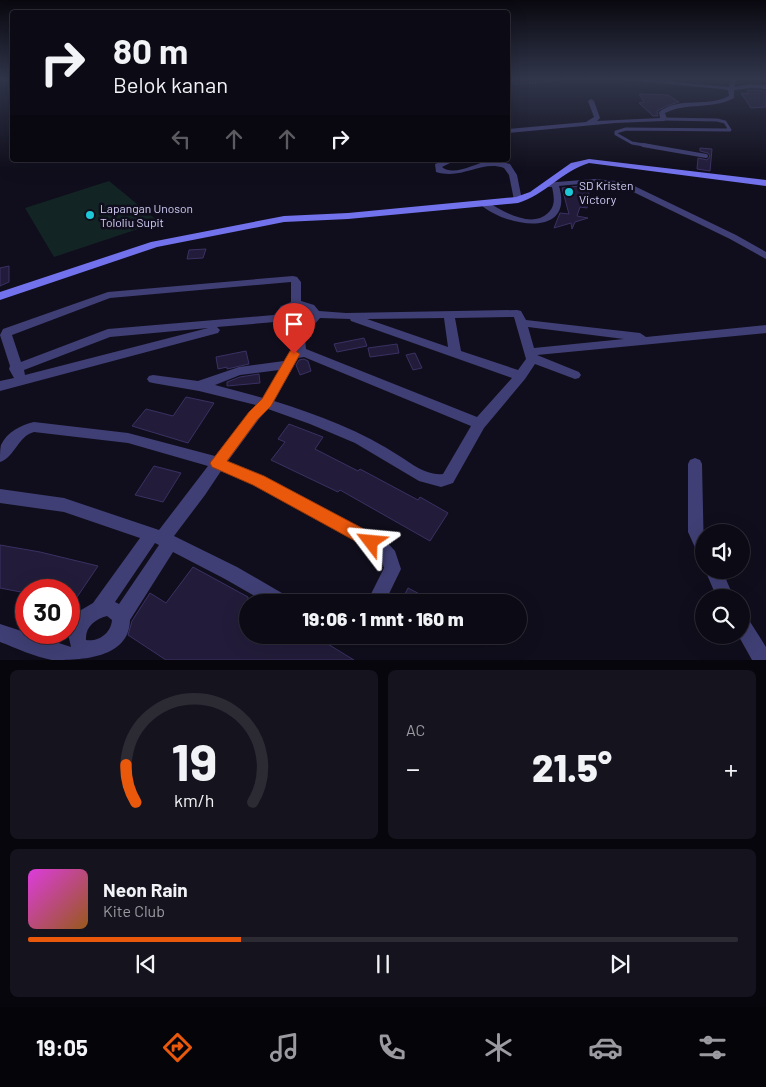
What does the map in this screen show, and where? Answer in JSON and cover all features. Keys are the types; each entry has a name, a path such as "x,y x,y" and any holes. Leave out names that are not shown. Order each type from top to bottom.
{"main road":[{"path":"0,296 155,244 284,219 518,200 551,185 570,167 584,162 596,161 766,183"}],"street":[{"path":"586,124 597,118 594,109"},
{"path":"510,130 664,119 662,112 668,109"},
{"path":"447,162 438,166 438,170 452,173 493,163 506,166 513,175 518,200"},
{"path":"551,185 591,181 613,181 623,184 733,237 766,256"},
{"path":"484,204 517,220 538,221 554,214 558,208 558,192 551,185"},
{"path":"18,374 6,335 7,332 103,296 293,279 296,282 296,304"},
{"path":"296,304 313,308 316,314 314,320 308,325 298,328 281,324 278,318 280,312 296,304"},
{"path":"153,379 199,386 267,402 343,432 379,450 427,479 440,482 448,479 451,475 479,424 521,376 531,356 522,323 517,313 346,316 316,314"},
{"path":"449,314 455,353"},
{"path":"346,316 521,376"},
{"path":"0,386 18,374 108,333 278,318"},
{"path":"18,374 244,322"},
{"path":"522,323 662,339"},
{"path":"298,328 300,353"},
{"path":"531,356 662,339 766,329"},
{"path":"81,657 80,648 77,643 78,629 87,616 100,608 200,490 254,415 267,402 293,354 305,353 479,424"},
{"path":"531,356 575,376"},
{"path":"199,386 239,371 288,365"},
{"path":"0,456 21,432 38,426 128,438 218,463 259,480 380,546 389,557 393,569 380,594"},
{"path":"695,464 696,524"},
{"path":"0,496 64,505 161,538 267,594"},
{"path":"0,633 81,657 98,651 112,643 120,630 121,617 161,538"},
{"path":"100,608 113,609 121,617"},
{"path":"750,638 763,660"}],"lane":[{"path":"664,119 713,119 725,122 730,130 626,129 616,132 616,134 632,143 706,156"}],"green space":[{"name":"Lapangan Unoson Tololiu Supit","path":"109,181 159,222 54,257 25,208"}],"building":[{"path":"645,109 661,109 657,111 658,116 653,116"},
{"path":"700,148 712,149 710,171 697,169 698,158 707,160 710,156 708,153 700,151"},
{"path":"588,186 589,196 587,208 580,207 577,216 588,218 575,222 572,229 571,223 554,228 560,213 569,214 562,188"},
{"path":"206,249 203,258 187,259 189,250"},
{"path":"9,266 9,282 0,286 0,268"},
{"path":"364,338 367,346 337,352 334,344"},
{"path":"397,344 399,353 370,357 368,348"},
{"path":"246,351 249,364 218,369 216,357"},
{"path":"415,353 422,368 413,370 406,355"},
{"path":"304,359 308,361 311,371 300,375 296,365 299,360"},
{"path":"259,374 260,383 227,386 227,382 240,377"},
{"path":"186,397 214,403 188,443 132,426 146,409 173,416"},
{"path":"289,424 323,437 315,449 358,471 360,469 418,500 420,497 448,513 430,541 340,490 338,492 271,460 285,442 278,439"},
{"path":"154,466 181,473 163,502 135,495"},
{"path":"0,545 40,552 98,566 80,593 80,579 15,579 15,591 0,588"},
{"path":"193,567 242,594 239,594 239,644 328,644 354,660 166,660 128,635 132,621 150,593 166,603"},
{"path":"408,588 420,594 405,594"}],"place":[{"name":"SD Kristen Victory","path":"569,192"},
{"name":"Lapangan Unoson Tololiu Supit","path":"90,215"}],"route":[{"path":"294,354 267,402 254,415 218,463 259,480 371,542"}]}
